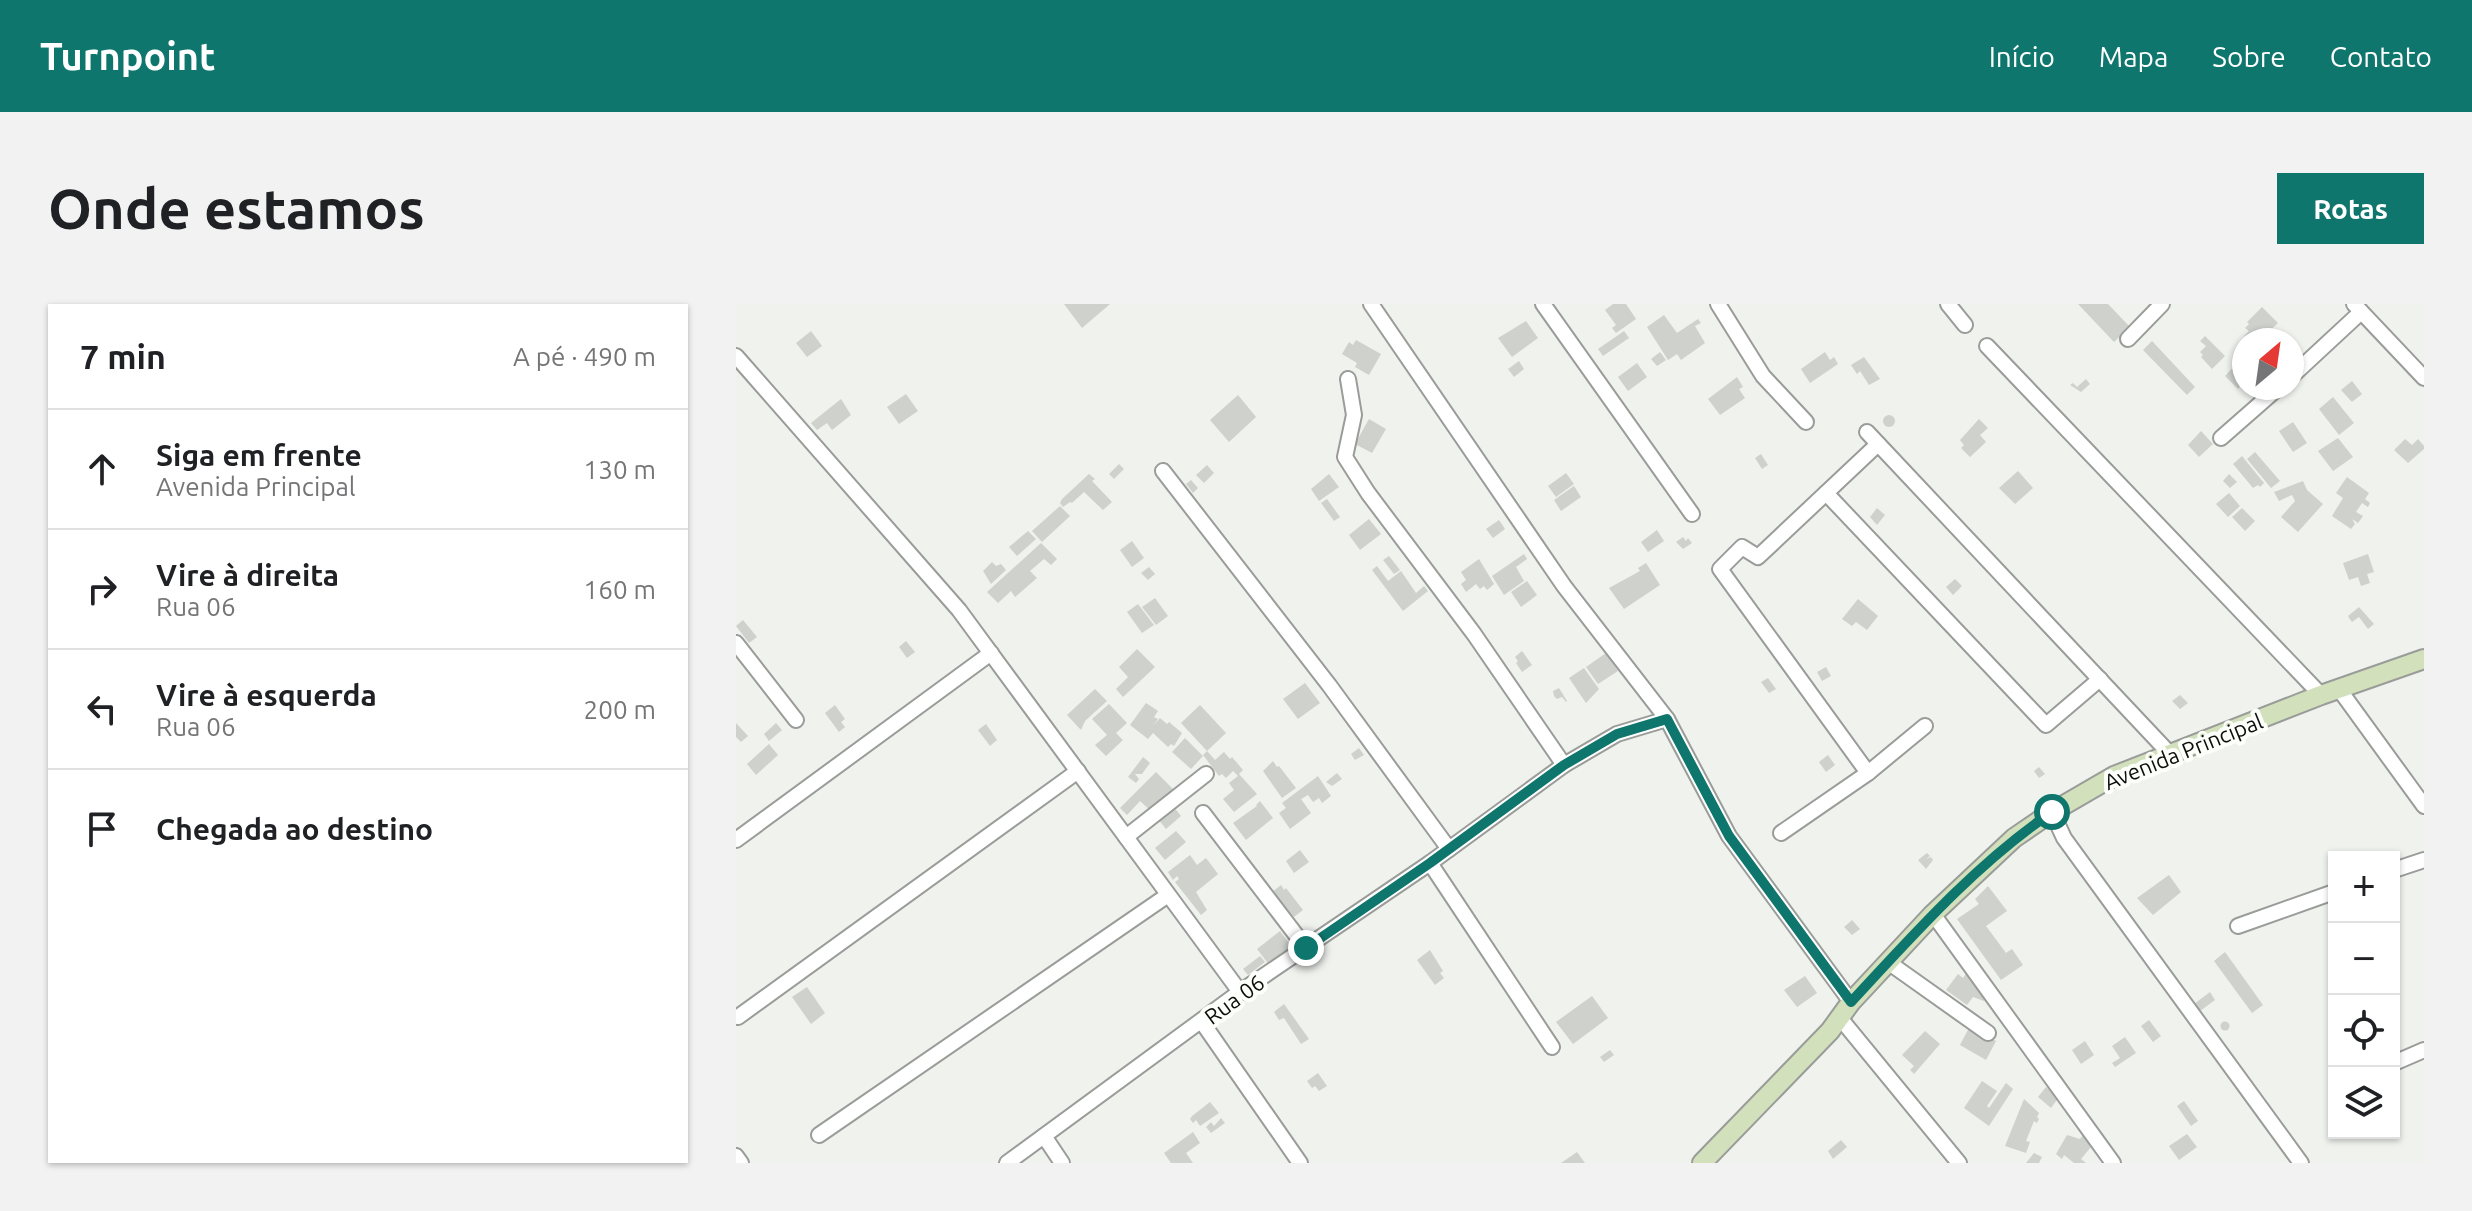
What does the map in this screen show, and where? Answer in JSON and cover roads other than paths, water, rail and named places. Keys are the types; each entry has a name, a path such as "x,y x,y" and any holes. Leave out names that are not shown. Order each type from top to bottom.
{"street":[{"path":"1371,304 1564,586 1667,719 1729,836 1851,1002"},
{"path":"1543,304 1692,514"},
{"path":"1718,304 1763,376 1806,422"},
{"path":"1948,304 1965,325"},
{"path":"2128,339 2162,304"},
{"path":"2304,364 2358,308 2424,378"},
{"path":"1987,346 2321,695"},
{"path":"736,356 959,610 1240,992"},
{"path":"1348,379 1354,415 1345,457 1368,493 1474,634 1564,765"},
{"path":"2221,438 2264,400"},
{"path":"1867,432 2170,754"},
{"path":"1868,773 1720,569 1742,547 1758,557 1878,444"},
{"path":"1163,471 1329,685 1449,849"},
{"path":"1826,493 2046,725 2100,679"},
{"path":"736,643 796,720"},
{"path":"736,840 991,653"},
{"name":"Avenida Principal","path":"1702,1163 1840,1018 1851,1002 1933,914 2014,838 2114,776 2321,695 2424,659"},
{"path":"2339,689 2424,806"},
{"name":"Rua 06","path":"1007,1163 1240,992 1430,863 1564,765 1617,734 1667,719"},
{"path":"1781,833 1868,773 1925,726"},
{"path":"738,1017 1078,771"},
{"path":"1126,837 1206,774"},
{"path":"2052,812 2064,838 2301,1163"},
{"path":"1203,813 1306,948"},
{"path":"2400,868 2424,860"},
{"path":"1430,863 1552,1047"},
{"path":"2238,926 2328,894"},
{"path":"819,1135 1168,895"},
{"path":"1933,914 2113,1163"},
{"path":"1888,962 1988,1033"},
{"path":"1840,1018 1959,1163"},
{"path":"1202,1022 1300,1163"},
{"path":"2400,1060 2424,1050"},
{"path":"1044,1136 1062,1163"},
{"path":"736,1156 741,1163"}]}
